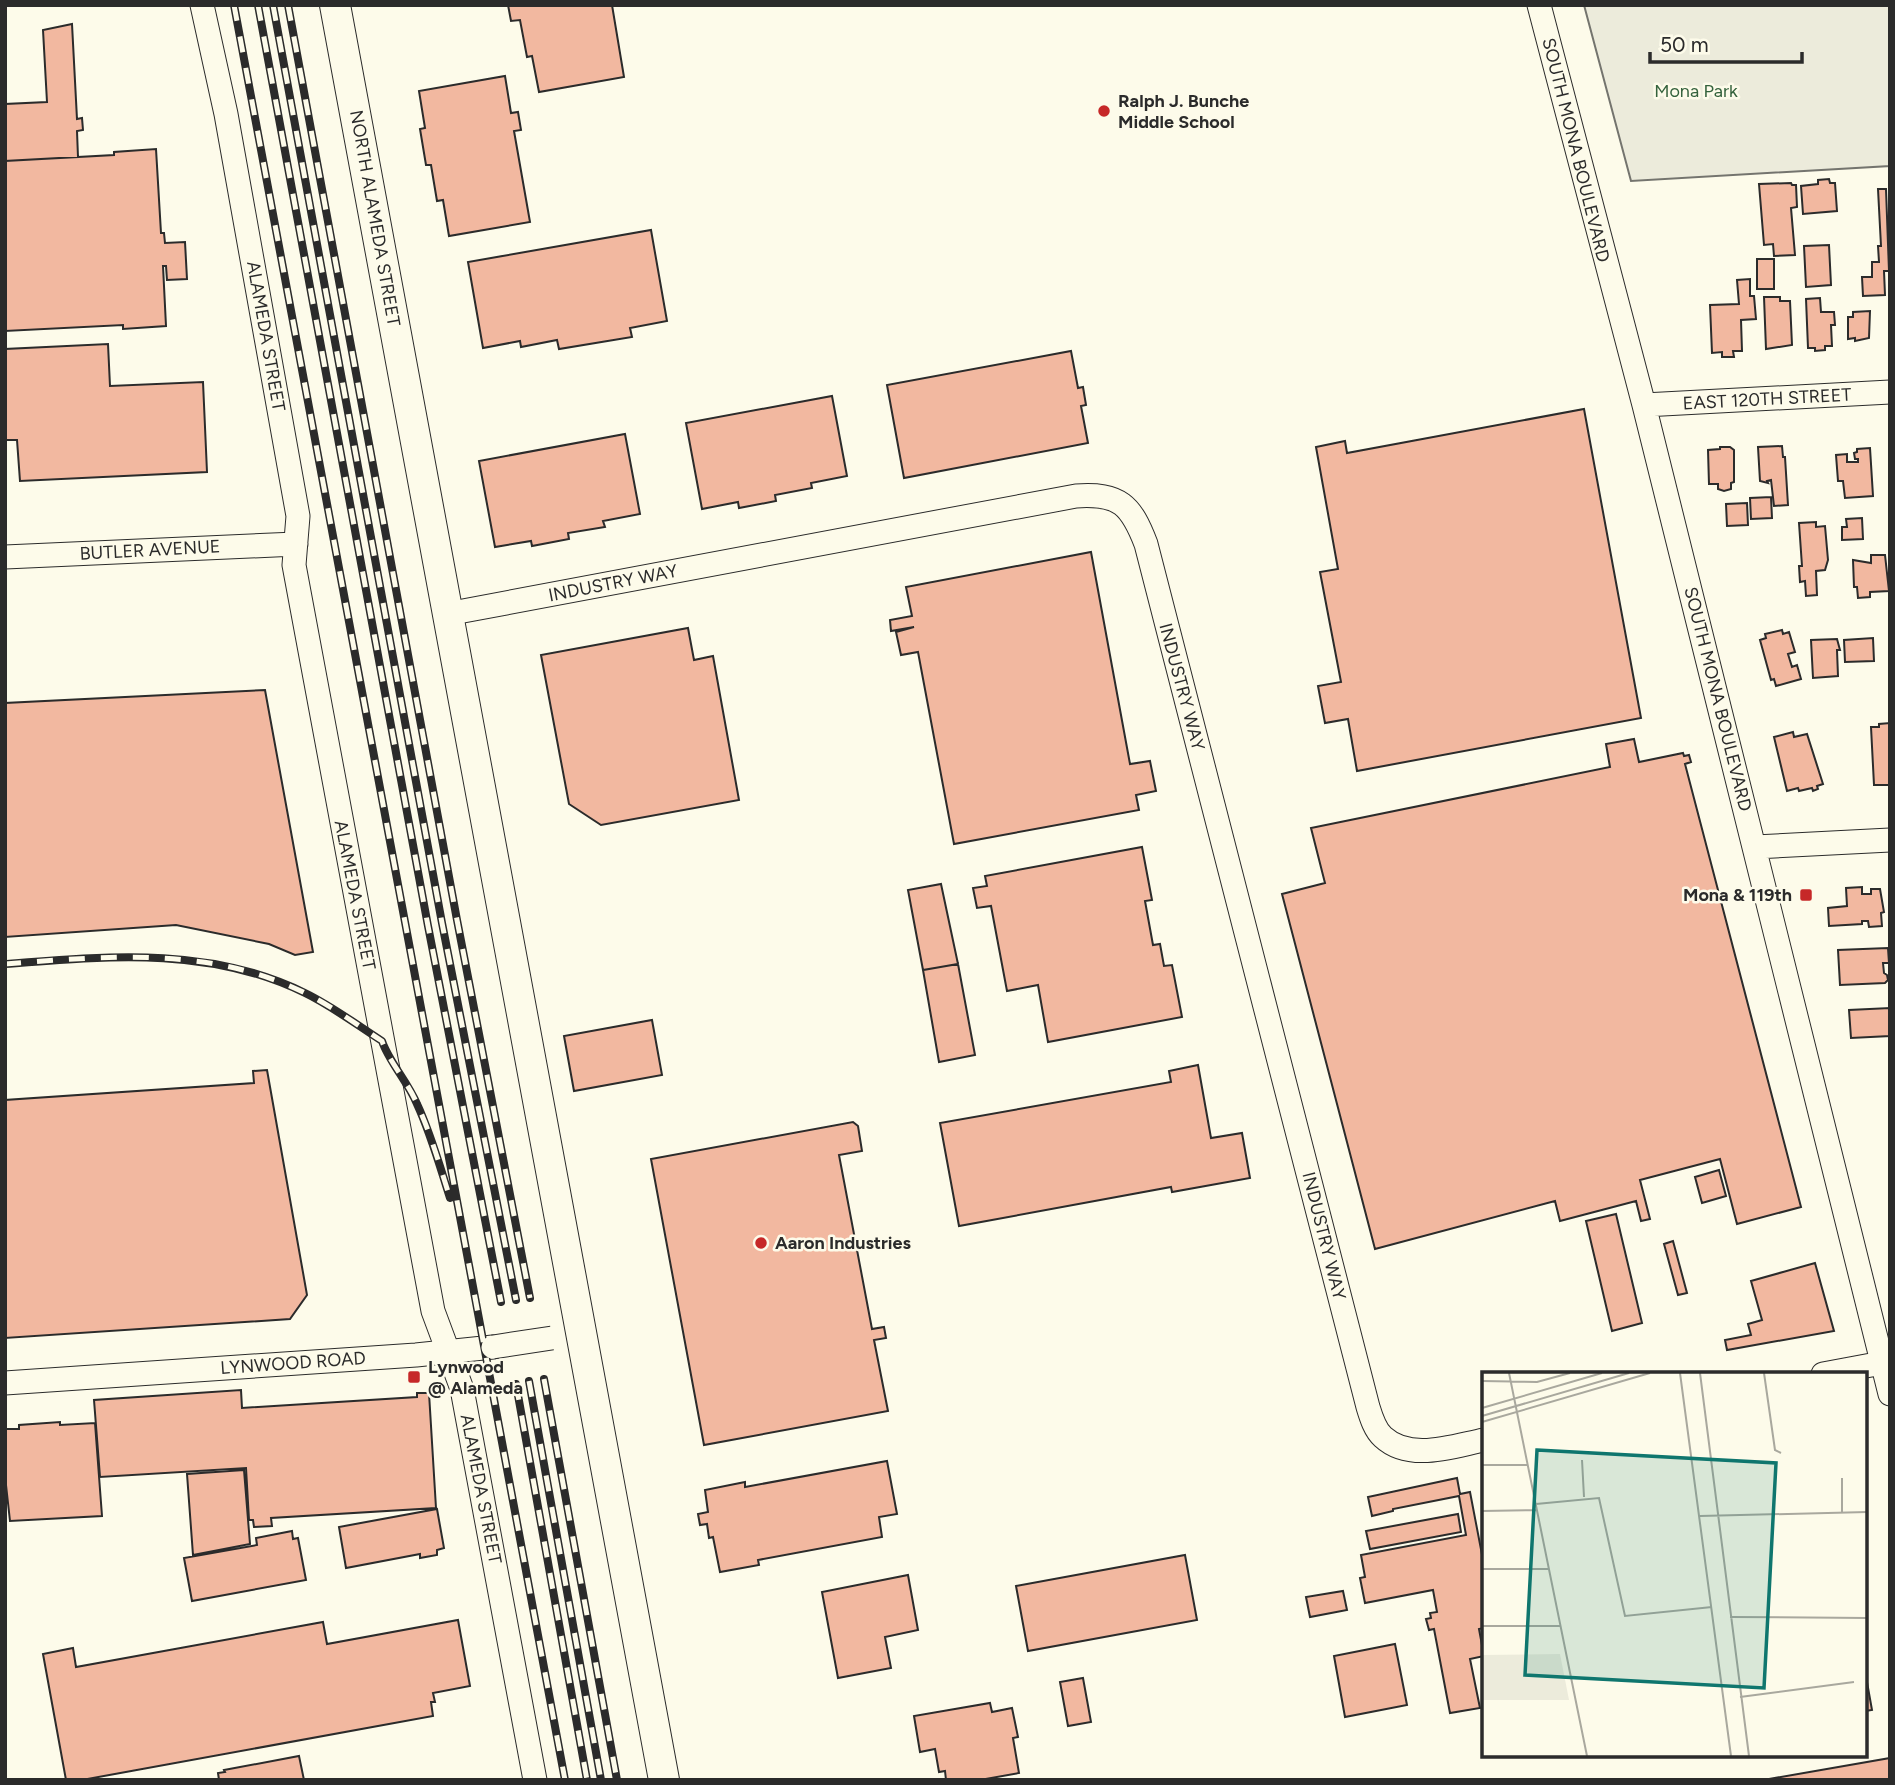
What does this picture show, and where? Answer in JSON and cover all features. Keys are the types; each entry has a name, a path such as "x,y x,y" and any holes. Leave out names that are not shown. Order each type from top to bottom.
{"main road":[{"name":"NORTH ALAMEDA STREET","path":"335,5 447,614"},
{"path":"447,614 566,1335 664,1780"}],"street":[{"name":"ALAMEDA STREET","path":"202,5 226,114 298,516 293,565 414,1212 433,1311 462,1389 535,1780"},
{"name":"SOUTH MONA BOULEVARD","path":"1539,5 1644,405 1755,847 1880,1313 1882,1363 1890,1394"},
{"name":"EAST 120TH STREET","path":"1644,405 1890,392"},
{"name":"INDUSTRY WAY","path":"447,614 1076,496 1096,495 1113,499 1128,507 1146,544 1368,1407 1381,1436 1406,1449 1421,1451 1482,1440"},
{"name":"BUTLER AVENUE","path":"5,557 296,544"},
{"path":"1755,847 1890,840"},
{"name":"LYNWOOD ROAD","path":"5,1383 450,1352 566,1335"},
{"path":"1834,1372 1882,1363"}],"green space":[{"name":"Mona Park","path":"1584,5 1890,5 1890,166 1631,181"}],"building":[{"path":"508,5 612,5 624,77 539,92 532,56 527,57 520,20 511,21"},
{"path":"72,24 77,119 82,118 83,130 77,131 78,157 5,161 5,104 47,102 43,30"},
{"path":"505,76 511,113 518,112 521,130 514,131 530,222 449,236 443,200 437,201 431,165 426,165 420,129 425,128 419,91"},
{"path":"156,149 161,233 164,233 165,243 185,242 187,279 167,280 166,266 163,266 166,326 123,329 123,325 5,331 5,161 114,155 114,152"},
{"path":"1829,179 1830,183 1835,183 1837,211 1803,214 1801,186 1818,184 1818,180"},
{"path":"1759,184 1796,185 1797,207 1791,208 1795,255 1774,256 1773,244 1764,245"},
{"path":"1878,189 1886,189 1889,271 1884,271 1885,295 1863,296 1862,277 1872,277 1872,262 1879,262 1878,246 1881,246"},
{"path":"651,230 667,321 630,328 632,337 559,349 557,340 521,347 520,341 483,348 468,262"},
{"path":"1829,245 1831,285 1806,287 1804,246"},
{"path":"1757,259 1774,259 1774,289 1757,289"},
{"path":"1750,279 1750,296 1754,296 1756,319 1741,320 1742,351 1733,351 1734,357 1722,357 1722,352 1712,353 1710,305 1739,304 1737,280"},
{"path":"1764,297 1780,297 1780,301 1790,301 1792,345 1766,349"},
{"path":"1820,298 1821,312 1834,312 1835,325 1831,325 1832,346 1815,351 1815,348 1808,348 1806,299"},
{"path":"1870,311 1869,338 1855,341 1855,338 1848,339 1848,317 1853,317 1853,312"},
{"path":"108,344 110,386 203,382 207,472 20,481 17,440 5,440 5,349"},
{"path":"1071,351 1078,388 1083,387 1086,405 1081,406 1088,443 904,478 887,385"},
{"path":"832,396 847,476 811,483 812,488 775,495 776,501 739,508 738,502 702,509 686,423"},
{"path":"1584,409 1641,718 1357,771 1348,719 1325,723 1318,686 1341,682 1320,572 1338,569 1316,447 1345,441 1347,453"},
{"path":"625,434 640,514 603,521 605,527 568,533 569,539 532,546 531,541 495,547 479,461"},
{"path":"1782,446 1788,505 1774,506 1771,480 1767,481 1768,483 1760,481 1758,447"},
{"path":"1720,447 1734,450 1734,482 1731,483 1731,489 1724,491 1718,489 1718,484 1709,484 1708,450"},
{"path":"1870,448 1873,496 1845,498 1843,481 1838,481 1836,455 1847,454 1847,462 1858,462 1854,453 1857,449"},
{"path":"1771,497 1772,518 1751,519 1750,498"},
{"path":"1747,503 1748,525 1727,526 1726,504"},
{"path":"1862,518 1863,539 1842,540 1842,527 1847,527 1846,519"},
{"path":"1816,522 1816,527 1825,526 1828,560 1825,570 1816,571 1817,595 1806,596 1805,581 1800,582 1799,566 1802,566 1799,523"},
{"path":"1091,552 1130,764 1150,761 1156,791 1136,795 1139,810 954,844 918,652 901,655 896,632 914,627 891,631 890,620 912,616 906,587"},
{"path":"1871,555 1885,555 1889,591 1870,592 1870,597 1858,598 1857,587 1854,587 1853,560 1871,563"},
{"path":"688,628 694,660 713,656 739,800 601,825 569,804 541,655"},
{"path":"1782,630 1783,634 1789,632 1795,652 1788,654 1792,667 1797,665 1801,679 1776,686 1774,679 1771,680 1760,640 1766,638 1765,634"},
{"path":"1873,638 1874,661 1845,662 1844,640"},
{"path":"1837,639 1840,650 1837,650 1838,676 1813,678 1811,640"},
{"path":"265,690 313,952 295,955 269,944 176,925 5,937 5,703"},
{"path":"1890,723 1890,785 1874,785 1871,727"},
{"path":"1793,732 1794,737 1807,734 1823,784 1813,791 1812,788 1799,791 1798,788 1787,791 1774,737"},
{"path":"1634,739 1639,762 1683,753 1684,756 1689,755 1691,762 1685,764 1801,1207 1737,1224 1720,1159 1640,1180 1650,1219 1641,1221 1636,1201 1560,1221 1555,1201 1375,1249 1282,894 1325,883 1311,828 1610,767 1606,744"},
{"path":"1142,847 1152,900 1145,901 1153,945 1160,944 1164,966 1172,965 1182,1017 1048,1042 1038,985 1007,991 991,906 977,908 973,888 987,886 985,876"},
{"path":"941,884 958,964 923,970 908,890"},
{"path":"1862,887 1862,894 1871,894 1871,889 1880,889 1884,912 1881,913 1882,926 1869,927 1868,921 1862,921 1862,924 1829,926 1828,908 1847,906 1846,888"},
{"path":"1888,948 1889,963 1883,963 1888,980 1885,983 1840,985 1838,950"},
{"path":"958,964 975,1055 939,1062 923,970"},
{"path":"1890,1008 1890,1036 1851,1038 1849,1010"},
{"path":"652,1020 662,1075 574,1091 564,1036"},
{"path":"1198,1065 1211,1138 1242,1133 1250,1178 1172,1192 1171,1187 959,1226 940,1123 1171,1082 1169,1071"},
{"path":"267,1070 307,1295 290,1319 5,1338 5,1100 254,1083 253,1071"},
{"name":"Aaron Industries","path":"853,1122 858,1126 862,1151 839,1155 872,1329 884,1327 886,1338 874,1340 888,1411 704,1445 651,1159"},
{"path":"1719,1170 1726,1196 1702,1203 1695,1177"},
{"path":"1616,1214 1642,1323 1612,1331 1586,1221"},
{"path":"1673,1241 1687,1293 1678,1295 1664,1244"},
{"path":"1815,1263 1834,1331 1727,1350 1725,1340 1751,1335 1748,1324 1762,1320 1751,1281"},
{"path":"241,1390 242,1408 417,1397 417,1393 429,1393 436,1508 271,1518 272,1526 254,1527 253,1520 249,1520 246,1468 100,1477 94,1400"},
{"path":"60,1422 60,1425 95,1423 102,1516 10,1521 5,1476 5,1429 19,1429 19,1425"},
{"path":"887,1461 897,1514 879,1517 882,1537 758,1560 759,1565 720,1572 713,1537 709,1538 707,1524 700,1525 698,1514 708,1512 705,1490 745,1482 745,1487"},
{"path":"244,1470 250,1544 193,1555 187,1474"},
{"path":"1457,1478 1460,1494 1470,1492 1482,1555 1482,1628 1479,1629 1482,1656 1470,1659 1480,1708 1450,1713 1434,1629 1429,1630 1426,1619 1431,1618 1430,1613 1437,1612 1433,1590 1365,1603 1360,1578 1365,1577 1361,1555 1466,1535 1459,1496 1393,1509 1372,1516 1368,1497"},
{"path":"437,1509 444,1548 437,1550 437,1555 420,1558 420,1554 346,1568 339,1527"},
{"path":"1458,1514 1461,1532 1370,1549 1366,1531"},
{"path":"292,1531 293,1539 298,1538 306,1580 192,1601 184,1558 257,1545 256,1538"},
{"path":"1185,1555 1197,1620 1028,1651 1016,1586"},
{"path":"908,1575 918,1630 885,1637 891,1668 838,1678 822,1592"},
{"path":"1343,1591 1347,1610 1310,1617 1306,1597"},
{"path":"458,1620 470,1686 433,1693 433,1716 82,1780 66,1780 43,1654 73,1648 76,1667 323,1622 327,1644"},
{"path":"1395,1644 1407,1705 1345,1717 1334,1656"},
{"path":"1083,1678 1091,1722 1068,1726 1060,1682"},
{"path":"1867,1682 1872,1710 1867,1711"},
{"path":"990,1703 992,1712 1012,1708 1018,1737 1013,1738 1019,1773 980,1780 946,1780 945,1771 939,1772 935,1749 920,1752 914,1716"},
{"path":"299,1756 304,1780 219,1780 218,1773 225,1772 224,1770"},
{"path":"1890,1758 1890,1780 1769,1779"}],"railway":[{"path":"234,5 565,1780"},
{"path":"258,5 428,926 501,1302"},
{"path":"273,5 442,923 516,1300"},
{"path":"288,5 457,920 530,1298"},
{"path":"5,964 120,957 195,961 269,978 315,998 382,1041 422,1115 450,1198"},
{"path":"544,1379 617,1780"},
{"path":"529,1381 601,1780"},
{"path":"516,1384 587,1780"}],"place":[{"name":"Ralph J. Bunche Middle School","path":"1104,111"},
{"name":"Mona & 119th","path":"1806,895"},
{"name":"Aaron Industries","path":"761,1243"},
{"name":"Lynwood @ Alameda","path":"414,1377"}]}
